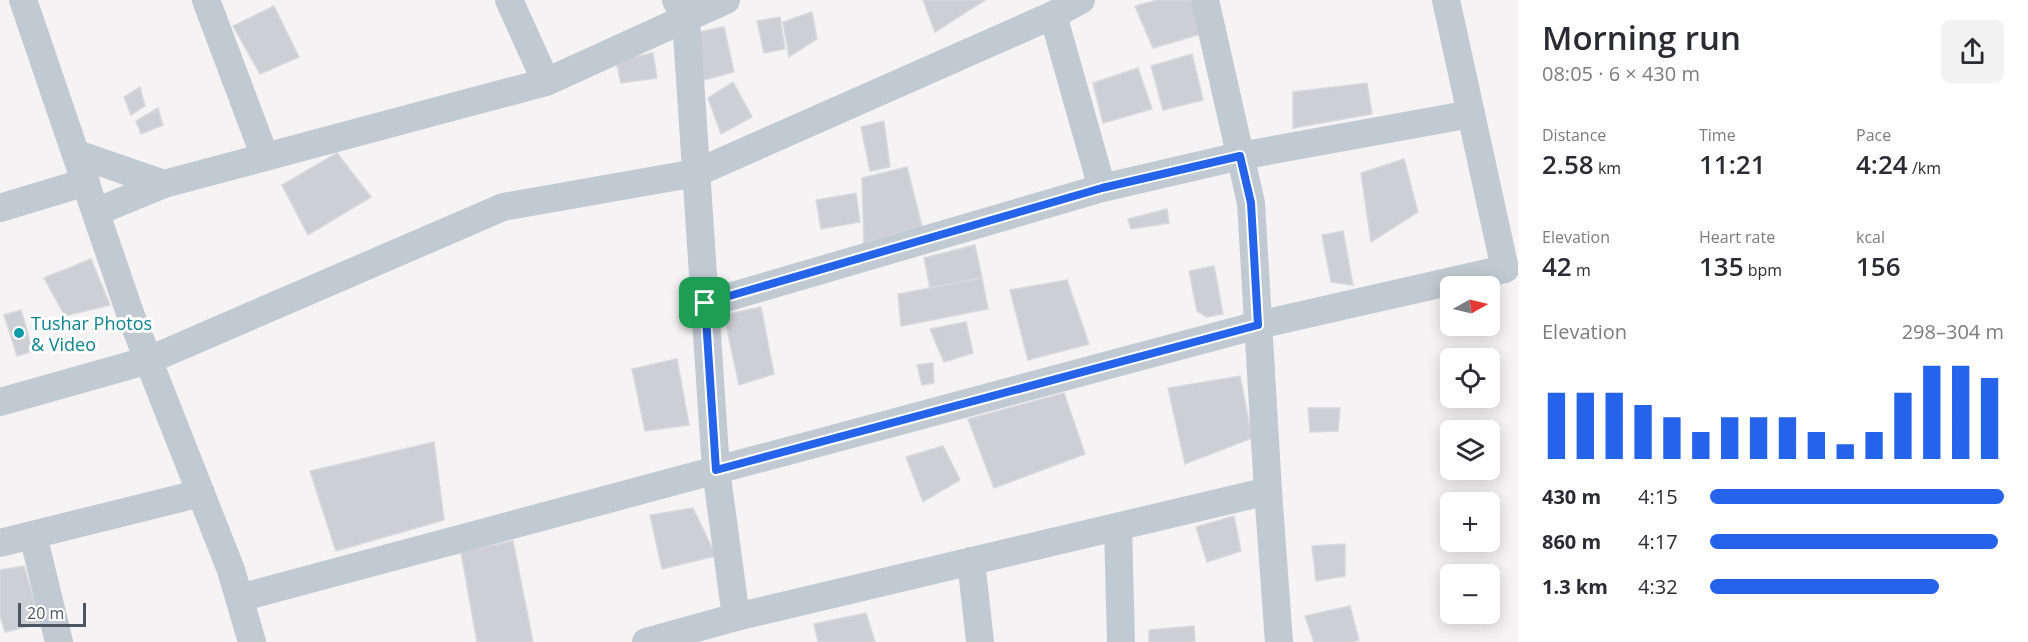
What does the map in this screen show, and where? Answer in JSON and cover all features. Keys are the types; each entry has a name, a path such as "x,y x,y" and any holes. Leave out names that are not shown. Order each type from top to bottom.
{"street":[{"path":"23,0 131,316 231,570 252,642"},
{"path":"509,0 546,82"},
{"path":"96,212 164,184 546,82 681,10 726,0"},
{"path":"0,402 148,360 503,207 696,173 1053,15 1082,0"},
{"path":"1205,0 1251,203 1268,491 1280,642"},
{"path":"239,598 1258,325 1511,268 1471,114 1446,0"},
{"path":"208,1 265,157"},
{"path":"681,10 696,173 716,470 736,616"},
{"path":"1053,15 1102,188"},
{"path":"705,303 1102,188 1240,156 1471,114"},
{"path":"77,154 164,184"},
{"path":"0,208 86,182"},
{"path":"646,642 736,616 1268,491"},
{"path":"0,543 201,493"},
{"path":"1118,527 1121,642"},
{"path":"33,535 58,642"},
{"path":"971,561 980,642"}],"building":[{"path":"923,0 985,0 935,32"},
{"path":"1158,0 1192,0 1201,34 1153,48 1135,6"},
{"path":"274,6 299,57 260,74 233,26"},
{"path":"812,12 817,39 789,57 783,22"},
{"path":"780,17 785,49 764,53 757,21"},
{"path":"724,27 734,72 704,80 699,32"},
{"path":"653,53 657,78 621,83 616,61"},
{"path":"1192,54 1203,100 1163,110 1151,66"},
{"path":"1138,68 1152,109 1103,123 1093,83"},
{"path":"733,82 752,117 721,134 708,98"},
{"path":"1367,83 1372,114 1293,128 1293,92"},
{"path":"140,87 145,106 131,115 124,97"},
{"path":"158,108 163,125 141,134 136,121"},
{"path":"884,121 890,167 870,171 861,127"},
{"path":"337,153 371,197 308,235 282,185"},
{"path":"1404,159 1418,212 1371,242 1361,173"},
{"path":"907,167 922,226 864,243 862,178"},
{"path":"856,193 860,222 821,229 816,200"},
{"path":"1167,209 1169,223 1131,229 1128,219"},
{"path":"1343,231 1353,285 1331,282 1322,235"},
{"path":"975,245 982,278 930,288 924,258"},
{"path":"91,259 110,305 65,316 44,278"},
{"path":"1214,266 1223,314 1207,317 1197,311 1189,271"},
{"path":"982,278 988,309 901,326 898,294"},
{"path":"1067,280 1089,344 1028,360 1010,290"},
{"path":"761,307 774,374 739,385 724,315"},
{"name":"Tushar Photos & Video","path":"21,310 33,351 17,356 4,315"},
{"path":"966,322 973,353 944,362 930,329"},
{"path":"677,359 689,425 645,431 632,369"},
{"path":"933,363 934,383 922,385 917,365"},
{"path":"1240,376 1252,438 1185,464 1168,388"},
{"path":"1064,393 1085,454 994,488 968,419"},
{"path":"1308,408 1340,408 1338,431 1310,432"},
{"path":"434,442 444,520 336,551 310,471"},
{"path":"943,446 960,480 923,502 906,457"},
{"path":"693,508 716,556 662,569 650,515"},
{"path":"1234,516 1241,551 1207,562 1196,527"},
{"path":"513,541 533,642 477,642 461,552"},
{"path":"1345,544 1345,576 1316,581 1312,546"},
{"path":"24,566 41,623 5,632 0,616 0,570"},
{"path":"1350,606 1359,640 1314,642 1305,616"},
{"path":"866,613 875,642 818,642 814,624"},
{"path":"1194,626 1195,642 1149,642 1149,630"}],"place":[{"name":"Tushar Photos & Video","path":"19,333"}],"route":[{"path":"1240,156 1251,203 1258,325 716,470 705,303 1102,188 1240,156"}]}
